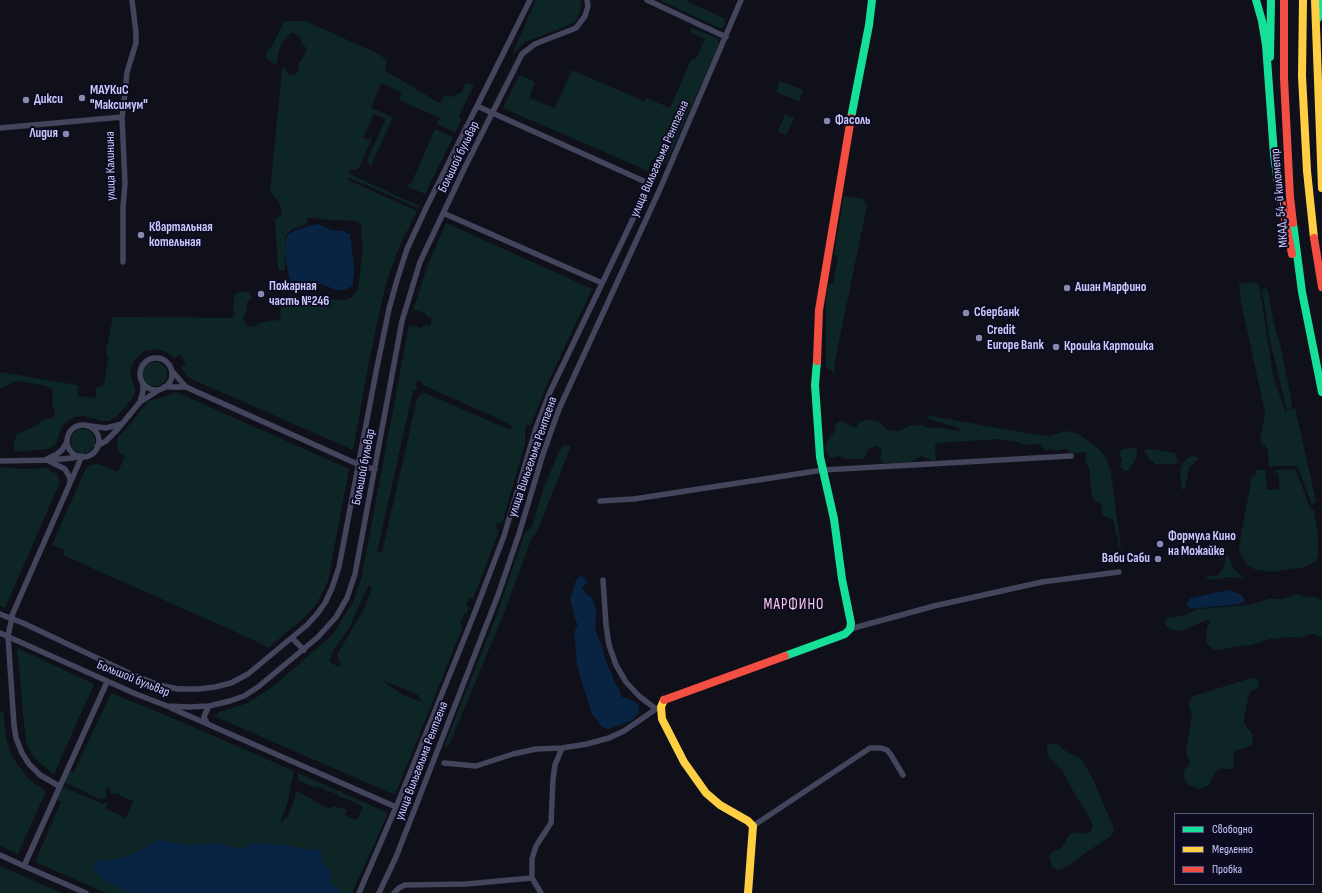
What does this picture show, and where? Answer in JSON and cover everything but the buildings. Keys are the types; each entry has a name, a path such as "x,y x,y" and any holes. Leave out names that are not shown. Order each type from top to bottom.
{"main road":[{"path":"748,893 753,826 748,821 720,805 706,793 676,748 658,708 664,700 678,694 845,634 850,629 849,609 842,579 834,519 819,445 819,425 816,410 815,385 818,352 819,310 842,167 869,25 872,0"},
{"path":"1256,0 1262,21 1266,45 1274,155 1282,209 1302,292"},
{"path":"1268,73 1271,45 1271,0"},
{"name":"МКАД, 54-й километр","path":"1284,0 1284,78 1290,197 1302,292 1322,392"},
{"path":"1302,0 1302,76 1307,171 1313,232 1322,287"},
{"path":"1315,0 1322,188"},
{"path":"1317,29 1322,0"}],"street":[{"name":"улица Калинина","path":"123,262 124,184 122,117 127,72 136,43 132,0"},
{"name":"Большой бульвар","path":"0,614 131,674 159,685 178,689 198,689 215,688 231,683 248,674 292,638 317,614 325,603 332,588 344,543 358,464 396,280 408,249 530,0"},
{"name":"Большой бульвар","path":"0,633 106,682 167,706 209,706 244,696 258,687 318,637 336,617 347,598 355,574 402,321 420,262 522,54 530,46 576,28 585,16 587,3 592,0"},
{"path":"647,0 726,37"},
{"name":"улица Вильгельма Рентгена","path":"379,893 396,857 498,595 519,534 542,454 559,409 660,189 741,0"},
{"path":"477,106 492,114"},
{"name":"улица Вильгельма Рентгена","path":"359,893 396,807 499,549 514,505 538,422 550,392 642,200 648,182 492,114"},
{"path":"0,128 122,117"},
{"path":"443,213 602,283"},
{"path":"140,402 143,391 143,384 140,375 142,366 148,360 158,358 162,359 186,387 358,464 375,469"},
{"path":"97,446 106,441 140,402 162,388 170,380 171,370"},
{"path":"143,384 151,389 186,387"},
{"path":"45,460 62,450 67,442 68,434 73,428 80,425 106,428 122,424"},
{"path":"0,461 45,460 86,456 93,453 98,442 97,434 88,426"},
{"path":"67,442 72,452 80,456"},
{"path":"59,786 40,775 30,764 22,753 16,738 8,636 13,613 70,485 80,456"},
{"path":"600,501 634,499 823,470 1070,456"},
{"path":"45,460 65,469 70,478 70,485"},
{"path":"850,629 934,606 1042,582 1118,572"},
{"path":"444,763 476,766 536,748 562,748 587,744 609,738 624,731 658,708 639,696 626,682 616,665 609,644 606,625 603,580"},
{"path":"292,638 304,650"},
{"path":"24,866 106,682"},
{"path":"167,706 396,807"},
{"path":"207,723 204,717 209,706"},
{"path":"540,893 532,878 532,859 536,846 550,823 555,765 562,748"},
{"path":"753,826 870,748 881,748 887,750 903,775"},
{"path":"0,855 86,893"},
{"path":"394,893 405,885 466,884 532,878"}],"green space":[{"path":"536,0 581,0 581,6 578,17 574,22 525,42 512,55"},
{"path":"659,0 685,0 725,19 724,22 726,24 720,28"},
{"path":"305,21 377,53 387,62 385,69 387,72 440,103 443,96 456,96 462,92 465,84 473,84 473,87 460,113 459,118 462,119 455,132 437,124 440,118 399,100 402,92 381,83 371,108 393,117 371,166 367,160 386,119 374,114 363,138 369,140 370,137 372,138 359,168 356,170 351,169 349,174 419,206 418,208 348,177 348,180 417,211 399,247 385,287 370,356 353,450 187,377 181,367 186,364 181,355 175,358 165,351 155,349 144,351 135,359 130,374 135,388 135,393 117,416 109,421 101,421 85,416 74,417 65,423 61,428 56,443 52,447 48,449 14,452 14,442 17,434 32,428 45,419 53,418 55,413 52,404 53,393 51,388 46,386 18,381 0,389 0,372 76,385 79,386 77,393 79,396 86,396 94,399 96,397 96,389 104,384 108,358 106,352 113,317 233,318 235,313 233,308 234,297 237,293 245,292 250,293 252,298 247,302 246,313 243,318 248,327 253,327 259,323 280,320 281,308 278,301 281,296 286,297 291,295 295,297 346,300 351,298 358,290 363,246 361,233 362,226 356,221 327,220 308,217 306,224 291,230 285,236 285,270 279,270 278,268 275,219 282,215 282,213 279,202 270,192 282,69 284,67 289,75 297,73 299,63 307,49 299,36 291,33 282,42 278,52 277,63 275,64 268,60 266,55 268,50 272,46 284,22"},
{"path":"692,28 718,39 718,46 666,163 661,164 653,159 648,171 503,108 519,76 523,76 533,81 535,84 529,98 555,108 572,70 644,101 646,98 670,108 691,60 696,59 705,39 690,32"},
{"path":"780,81 803,90 799,101 776,92"},
{"path":"785,114 794,118 786,135 778,132"},
{"path":"435,129 453,137 425,194 408,187 409,183 411,184"},
{"path":"844,196 863,199 867,205 834,366 835,373 826,367 826,296 829,284 833,283 838,257 834,254"},
{"path":"446,223 592,289 545,389 531,425 526,425 525,444 502,523 497,523 495,527 499,531 473,599 469,598 466,605 469,607 466,614 464,613 462,619 464,620 460,623 463,626 395,795 214,716 219,712 248,703 271,688 331,636 353,602 361,580 409,325 422,328 424,325 430,326 432,318 426,316 426,313 413,310 428,264","holes":["416,380 420,381 423,385 510,424 512,427 511,429 508,429 425,393 421,394 417,399 382,553 377,552 413,391 417,390","370,585 372,589 364,609 337,655 341,665 339,667 329,661 334,649 349,628 368,586","383,680 418,695 422,702 405,696"]},
{"path":"1250,282 1259,284 1273,376 1285,411 1295,408 1316,501 1312,505 1298,467 1269,466 1268,450 1260,440 1265,413 1241,301 1239,284"},
{"path":"1266,288 1280,344 1292,403 1290,409 1287,410 1270,340 1262,290"},
{"path":"155,362 164,365 167,374 164,383 155,386 146,383 143,374 146,365"},
{"path":"176,392 349,469 328,581 317,603 306,616 268,648 256,641 65,556 63,553 65,550 52,545 86,468 90,465 99,464 118,472 125,456 120,454 118,450 117,440 119,436 133,421 148,401"},
{"path":"927,415 1049,436 1066,431 1078,434 1089,441 1099,449 1106,458 1111,473 1121,549 1119,547 1113,519 1103,516 1101,511 1103,505 1095,501 1092,496 1089,468 1085,460 1087,454 1085,452 1072,454 1064,448 1059,451 1049,449 1047,451 1040,444 1024,445 1018,442 999,439 937,443 935,445 936,460 933,461 921,456 910,462 884,463 880,458 882,449 877,446 868,449 865,457 862,459 846,459 838,456 832,458 827,454 825,448 827,441 835,431 835,425 839,421 856,427 860,422 866,420 878,421 887,430 900,431 911,425 923,425 928,428 941,428 959,431 961,429 927,418"},
{"path":"83,429 92,432 95,441 92,450 83,453 74,450 71,441 74,432"},
{"path":"565,444 571,446 536,534 532,537 502,618 449,745 446,748 445,744 497,614 525,533 532,526 543,490 559,451"},
{"path":"1136,448 1136,459 1128,470 1125,471 1120,466 1122,460 1119,454 1123,449"},
{"path":"1151,449 1175,453 1178,462 1175,464 1155,464 1145,453 1145,450"},
{"path":"1193,456 1199,458 1189,468 1185,488 1182,490 1180,472 1182,464 1188,458"},
{"path":"0,467 21,469 49,468 50,471 57,474 60,482 5,608 0,606"},
{"path":"1293,469 1296,471 1310,508 1314,510 1318,536 1318,556 1315,562 1305,567 1271,572 1254,569 1246,563 1240,553 1239,547 1252,476 1255,476 1256,470 1265,470 1267,490 1280,489 1278,473 1275,473 1275,470"},
{"path":"1227,553 1233,568 1243,578 1228,577 1211,580 1206,578 1208,576 1217,576 1222,571"},
{"path":"1296,594 1308,598 1315,597 1322,600 1322,638 1316,634 1309,634 1304,638 1290,637 1270,639 1251,645 1220,650 1213,649 1208,645 1206,639 1207,627 1211,622 1206,620 1182,631 1170,629 1165,624 1167,618 1186,615 1197,609 1250,605 1269,599 1282,599"},
{"path":"17,648 94,684 54,774 32,755 26,742"},
{"path":"1252,678 1257,679 1259,683 1257,688 1252,690 1249,694 1244,719 1244,724 1253,736 1251,746 1236,750 1233,754 1234,765 1231,769 1221,768 1216,771 1209,785 1200,789 1189,785 1183,777 1184,771 1190,762 1186,753 1192,716 1189,706 1190,700 1193,696"},
{"path":"111,693 294,771 288,801 281,823 284,818 288,817 297,791 330,809 333,806 347,810 345,815 357,820 363,807 346,798 340,797 337,794 325,791 323,788 311,786 298,780 298,773 388,813 352,893 341,893 342,892 330,882 331,872 321,860 321,849 311,850 283,845 254,843 241,850 217,843 192,845 158,840 139,851 124,857 112,860 96,860 129,892 132,893 106,893 35,862 61,802 57,800 63,787 103,804 108,802 106,809 126,818 133,801 115,793 112,794 109,788 105,789 107,798 100,799 64,782 70,771 74,772"},
{"path":"3,710 6,738 11,754 29,779 46,791 18,854 0,846 0,714"},
{"path":"1057,744 1067,752 1081,759 1092,777 1114,829 1112,835 1064,868 1058,870 1053,868 1049,857 1052,852 1061,848 1070,834 1075,832 1086,834 1091,831 1093,826 1089,816 1070,786 1063,771 1048,756 1047,745"},
{"path":"0,866 61,893 0,893"}],"water":[{"path":"319,224 331,230 342,231 350,234 354,267 353,285 346,290 336,290 322,284 306,284 290,281 286,262 285,246 287,236 294,231"},
{"path":"580,576 584,577 587,583 582,588 585,593 592,598 596,610 595,630 603,648 605,660 614,682 622,697 632,700 639,705 639,713 632,720 609,729 602,727 592,714 577,663 574,632 578,626 570,599 576,580"},
{"path":"1229,590 1242,595 1245,601 1240,604 1191,609 1186,604 1191,598"},
{"path":"158,840 192,845 217,843 241,850 253,843 283,845 311,850 321,849 321,860 331,872 330,882 342,892 132,893 104,881 92,868 96,860 112,860 124,857 139,851"}],"traffic: fast":[{"path":"851,118 869,25 872,0"},
{"path":"1256,0 1262,21 1266,45 1274,155 1279,190"},
{"path":"1270,57 1271,0"},
{"path":"1318,18 1322,0"},
{"path":"1293,223 1302,292 1322,392"},
{"path":"785,656 845,634 850,629 851,623 842,579 834,519 820,457 815,385 817,361"}],"traffic: slow":[{"path":"1303,0 1302,76 1307,171 1314,238"},
{"path":"1315,0 1322,188"},
{"path":"664,700 661,707 662,719 684,762 706,793 720,805 748,821 753,826 748,893"}],"traffic: jam":[{"path":"1284,0 1284,78 1290,197 1293,223"},
{"path":"817,361 819,310 851,118"},
{"path":"1279,190 1292,254"},
{"path":"1314,238 1322,287"},
{"path":"664,700 785,656"}],"place":[{"name":"МАУКиС \"Максимум\"","path":"82,98"},
{"name":"Дикси","path":"26,100"},
{"name":"Фасоль","path":"827,121"},
{"name":"Лидия","path":"66,134"},
{"name":"Квартальная котельная","path":"141,235"},
{"name":"Ашан Марфино","path":"1067,288"},
{"name":"Пожарная часть №246","path":"261,294"},
{"name":"Сбербанк","path":"966,313"},
{"name":"Credit Europe Bank","path":"979,338"},
{"name":"Крошка Картошка","path":"1056,347"},
{"name":"Формула Кино на Можайке","path":"1160,544"},
{"name":"Ваби Саби","path":"1158,559"}],"district":[{"name":"МАРФИНО","path":"794,605"}]}
